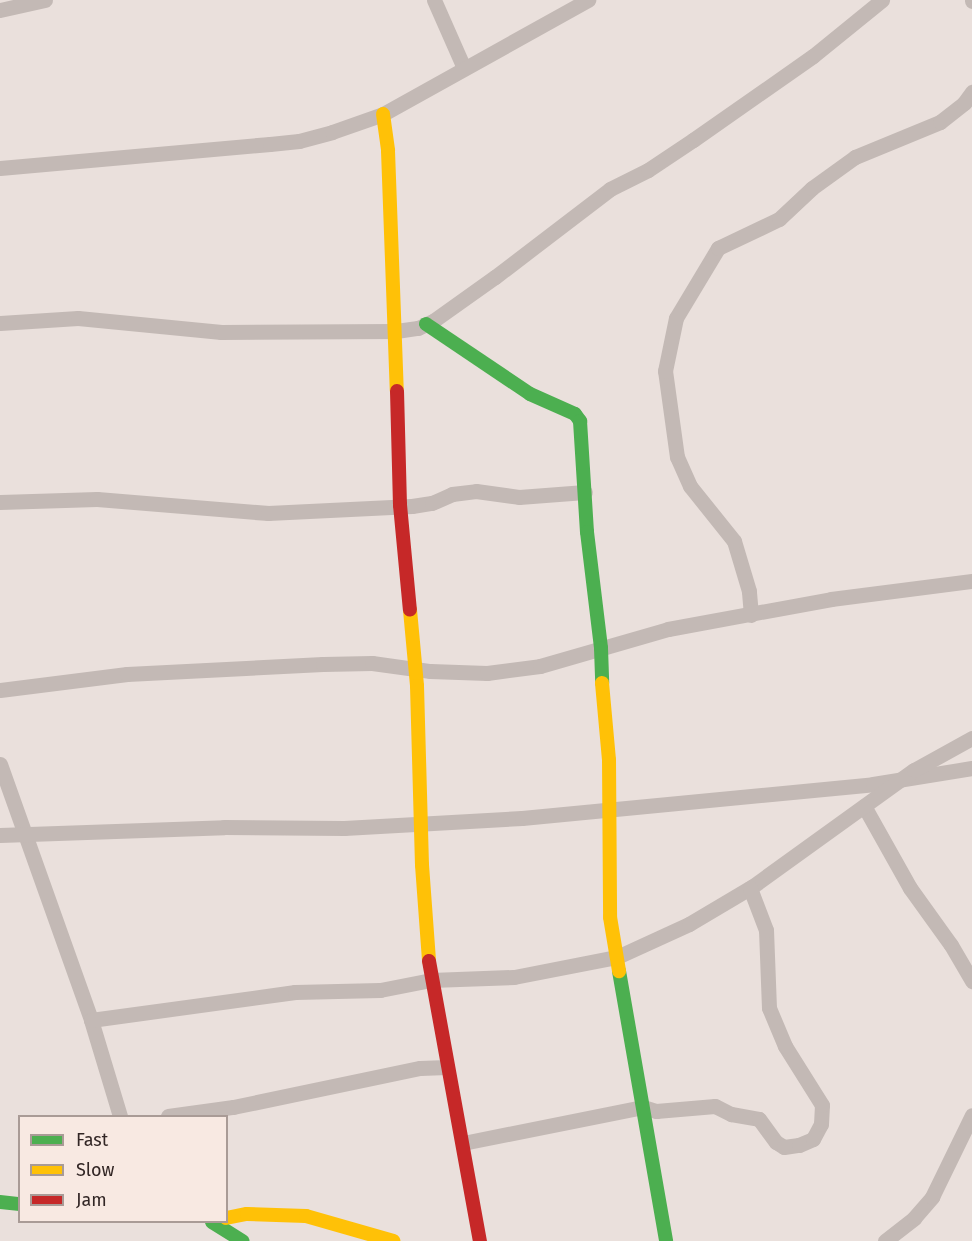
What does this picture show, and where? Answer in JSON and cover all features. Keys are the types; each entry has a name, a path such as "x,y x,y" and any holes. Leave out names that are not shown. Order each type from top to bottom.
{"street":[{"path":"0,10 45,0"},
{"path":"434,0 464,69"},
{"path":"0,168 299,141 383,114 588,0"},
{"path":"0,323 78,318 221,332 396,331 426,324 495,277 610,189 648,170 813,56 882,0"},
{"path":"751,615 749,591 734,541 690,486 677,457 665,371 676,318 718,248 779,219 812,188 855,157 940,122 964,103 972,92"},
{"path":"383,114 388,151 396,331 400,505 418,707 420,824 431,980 480,1241"},
{"path":"426,324 530,394 577,416 582,435 587,532 601,648 600,666 609,760 610,917 666,1241"},
{"path":"0,502 97,499 172,503 252,513 424,504 452,494 476,491 519,497 585,492"},
{"path":"0,690 127,674 253,666 372,663 414,669 487,673 540,666 668,629 831,600 972,580"},
{"path":"91,1020 295,992 380,990 431,980 514,977 618,957 671,933 750,888 900,780 972,738"},
{"path":"0,764 91,1020 120,1115"},
{"path":"0,835 224,827 344,828 608,812 900,780 972,768"},
{"path":"864,806 910,888 951,945 972,981"},
{"path":"463,1143 642,1107 656,1111 715,1106 731,1114 753,1117 764,1124 776,1142 784,1147 807,1142 818,1132 823,1113 818,1095 785,1046 769,1008 766,930 750,888"},
{"path":"175,1115 244,1105 420,1068 447,1067"},
{"path":"885,1241 914,1218 928,1202 972,1115"},
{"path":"0,1202 18,1204"},
{"path":"228,1218 247,1214 306,1216 393,1241"},
{"path":"215,1223 242,1241"}],"traffic: fast":[{"path":"426,324 530,394 575,414 580,421 587,532 601,648 602,683"},
{"path":"619,971 666,1241"},
{"path":"0,1202 18,1204"},
{"path":"214,1223 242,1241"}],"traffic: slow":[{"path":"383,114 388,151 397,391"},
{"path":"410,610 417,686 422,865 429,961"},
{"path":"602,683 609,760 610,917 619,971"},
{"path":"228,1218 247,1214 306,1216 393,1241"}],"traffic: jam":[{"path":"397,391 400,505 410,610"},
{"path":"429,961 480,1241"}]}
